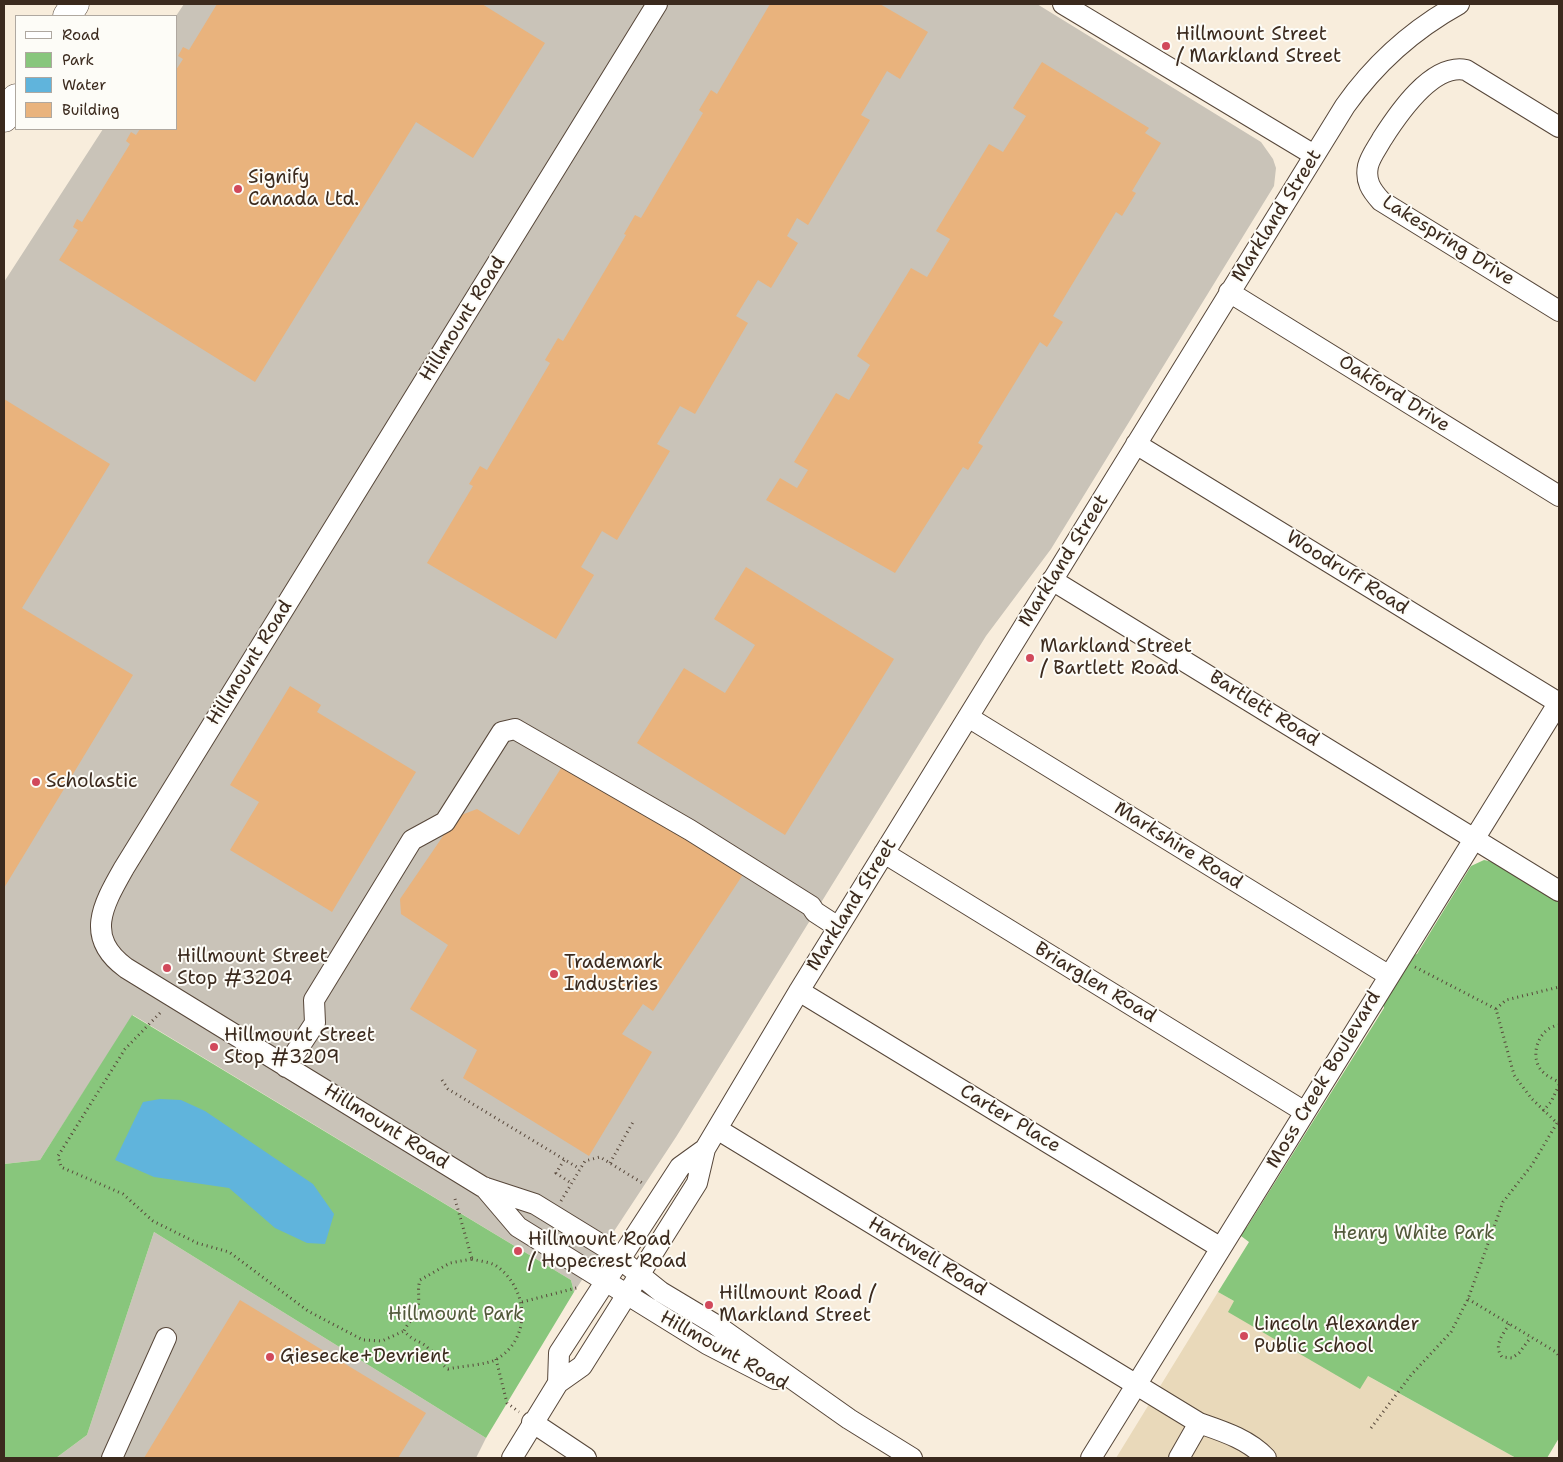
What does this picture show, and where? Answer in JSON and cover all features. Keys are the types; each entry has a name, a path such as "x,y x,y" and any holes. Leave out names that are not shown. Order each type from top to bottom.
{"highway":[{"path":"69,15 75,4"},
{"path":"4,118 15,100"}],"street":[{"name":"Hillmount Road","path":"657,4 129,861 102,910 101,935 106,947 114,958 484,1187 535,1204 620,1258 660,1292 716,1325 849,1419 912,1458"},
{"path":"1063,4 1314,156"},
{"name":"Markland Street","path":"512,1458 532,1422 558,1383 582,1366 697,1183 705,1149 799,991 1229,292 1364,79 1408,35 1459,4"},
{"name":"Lakespring Drive","path":"1559,127 1466,70 1454,69 1433,79 1405,107 1371,158 1367,177 1369,185 1381,200 1559,311"},
{"name":"Oakford Drive","path":"1229,292 1559,496"},
{"name":"Woodruff Road","path":"1136,444 1559,702"},
{"name":"Bartlett Road","path":"1052,580 1559,891"},
{"name":"Moss Creek Boulevard","path":"1091,1458 1138,1386 1388,975 1475,839 1559,702"},
{"name":"Markshire Road","path":"968,717 1388,975"},
{"path":"286,1066 315,1023 314,1000 412,840 446,822 502,732 515,729 690,830 811,906 815,912 838,927"},
{"name":"Briarglen Road","path":"884,853 1306,1112"},
{"name":"Carter Place","path":"799,991 1221,1248"},
{"name":"Hartwell Road","path":"717,1129 1199,1423 1242,1440 1259,1450 1266,1458"},
{"name":"Markland Street","path":"558,1383 559,1353 680,1167 705,1149"},
{"name":"Hillmount Road","path":"484,1187 518,1227 707,1344 849,1419"},
{"path":"112,1458 166,1338"},
{"path":"532,1422 586,1458"},
{"path":"1179,1458 1199,1423"}],"path":[{"path":"1371,1428 1411,1375 1451,1332 1468,1299 1503,1202 1532,1165 1558,1123 1543,1111 1514,1075 1496,1009 1407,963"},
{"path":"1496,1009 1506,1000 1559,987"},
{"path":"160,1014 125,1049 58,1156 60,1167 124,1194 153,1221 197,1243 230,1252 308,1311 363,1340 382,1341 404,1331 417,1310 420,1280 450,1263 472,1259 494,1265 511,1281 522,1302 524,1318 519,1332 510,1348 496,1360 448,1369 441,1365 428,1347 413,1341 404,1331"},
{"path":"1543,1111 1551,1102 1559,1084 1546,1076 1538,1065 1536,1048 1543,1034 1552,1026 1559,1024"},
{"path":"442,1080 448,1089 580,1169"},
{"path":"610,1163 634,1122"},
{"path":"558,1205 585,1161 600,1157 644,1184"},
{"path":"564,1160 556,1173 572,1183"},
{"path":"455,1199 472,1259"},
{"path":"522,1302 580,1287"},
{"path":"1468,1299 1556,1352 1559,1356"},
{"path":"1510,1324 1497,1345 1498,1352 1502,1356 1512,1358 1519,1353 1531,1337"},
{"path":"496,1360 507,1403 532,1422"}],"shaded area":[{"path":"184,4 1037,4 1261,142 1273,159 1276,168 1274,186 1051,549 986,636 676,1137 574,1292 571,1280 133,1015 40,1160 4,1164 4,282 102,130 178,130 177,15"},
{"path":"154,1232 486,1438 476,1458 56,1458 87,1435"},
{"name":"Lincoln Alexander Public School","path":"1218,1292 1375,1380 1516,1458 1116,1458"}],"green space":[{"name":"Henry White Park","path":"1484,860 1493,862 1559,900 1559,1438 1547,1458 1516,1458 1368,1376 1360,1389 1228,1312 1234,1301 1218,1292 1249,1242 1237,1233 1238,1230 1247,1227 1384,1008 1382,999 1408,957 1417,954 1471,866"},
{"name":"Hillmount Park","path":"132,1015 571,1280 574,1292 486,1438 154,1232 87,1435 56,1458 4,1458 4,1164 40,1160"}],"water":[{"path":"160,1099 181,1100 205,1111 313,1184 334,1214 325,1244 307,1243 275,1228 229,1188 154,1177 115,1160 143,1102"}],"building":[{"name":"Signify Canada Ltd.","path":"217,4 482,4 545,43 473,158 416,122 255,382 59,260 78,230 73,227 77,219 82,222 130,144 126,141 131,132 136,135 139,130 178,130 178,67 183,59 178,56 183,47 189,50"},
{"path":"770,4 880,4 928,32 900,79 887,71 861,115 870,120 808,225 797,218 787,236 798,243 771,288 758,280 736,316 748,323 695,414 680,406 657,444 670,451 617,540 602,531 581,567 594,575 556,639 427,563 473,486 469,484 480,466 487,470 550,363 545,360 558,338 563,341 626,235 624,234 635,215 641,218 703,113 699,110 711,90 717,94"},
{"path":"1042,62 1149,128 1145,133 1161,143 1132,191 1136,193 1122,216 1116,212 1053,316 1063,322 1047,347 1040,342 978,443 983,446 968,470 963,467 895,573 766,500 780,478 797,488 808,470 794,462 836,393 849,400 870,365 857,356 911,268 927,277 950,239 936,231 989,144 1003,152 1026,116 1013,108"},
{"name":"Scholastic","path":"4,399 110,464 22,608 133,675 4,888"},
{"path":"746,567 894,659 785,835 637,743 684,668 725,693 755,645 714,619"},
{"path":"290,686 321,705 317,712 416,772 332,912 230,850 259,802 230,785"},
{"name":"Trademark Industries","path":"563,765 744,873 653,1011 643,1004 622,1034 652,1052 589,1156 463,1078 477,1050 410,1009 448,945 401,914 400,899 456,817 477,809 519,835"},
{"name":"Giesecke+Devrient","path":"240,1300 426,1413 398,1458 144,1458"}],"place":[{"name":"Hillmount Street / Markland Street","path":"1166,46"},
{"name":"Signify Canada Ltd.","path":"238,189"},
{"name":"Markland Street / Bartlett Road","path":"1030,658"},
{"name":"Scholastic","path":"36,782"},
{"name":"Hillmount Street Stop #3204","path":"167,968"},
{"name":"Trademark Industries","path":"554,974"},
{"name":"Hillmount Street Stop #3209","path":"214,1047"},
{"name":"Hillmount Road / Hopecrest Road","path":"518,1251"},
{"name":"Hillmount Road / Markland Street","path":"709,1305"},
{"name":"Lincoln Alexander Public School","path":"1244,1336"},
{"name":"Giesecke+Devrient","path":"270,1357"}]}
